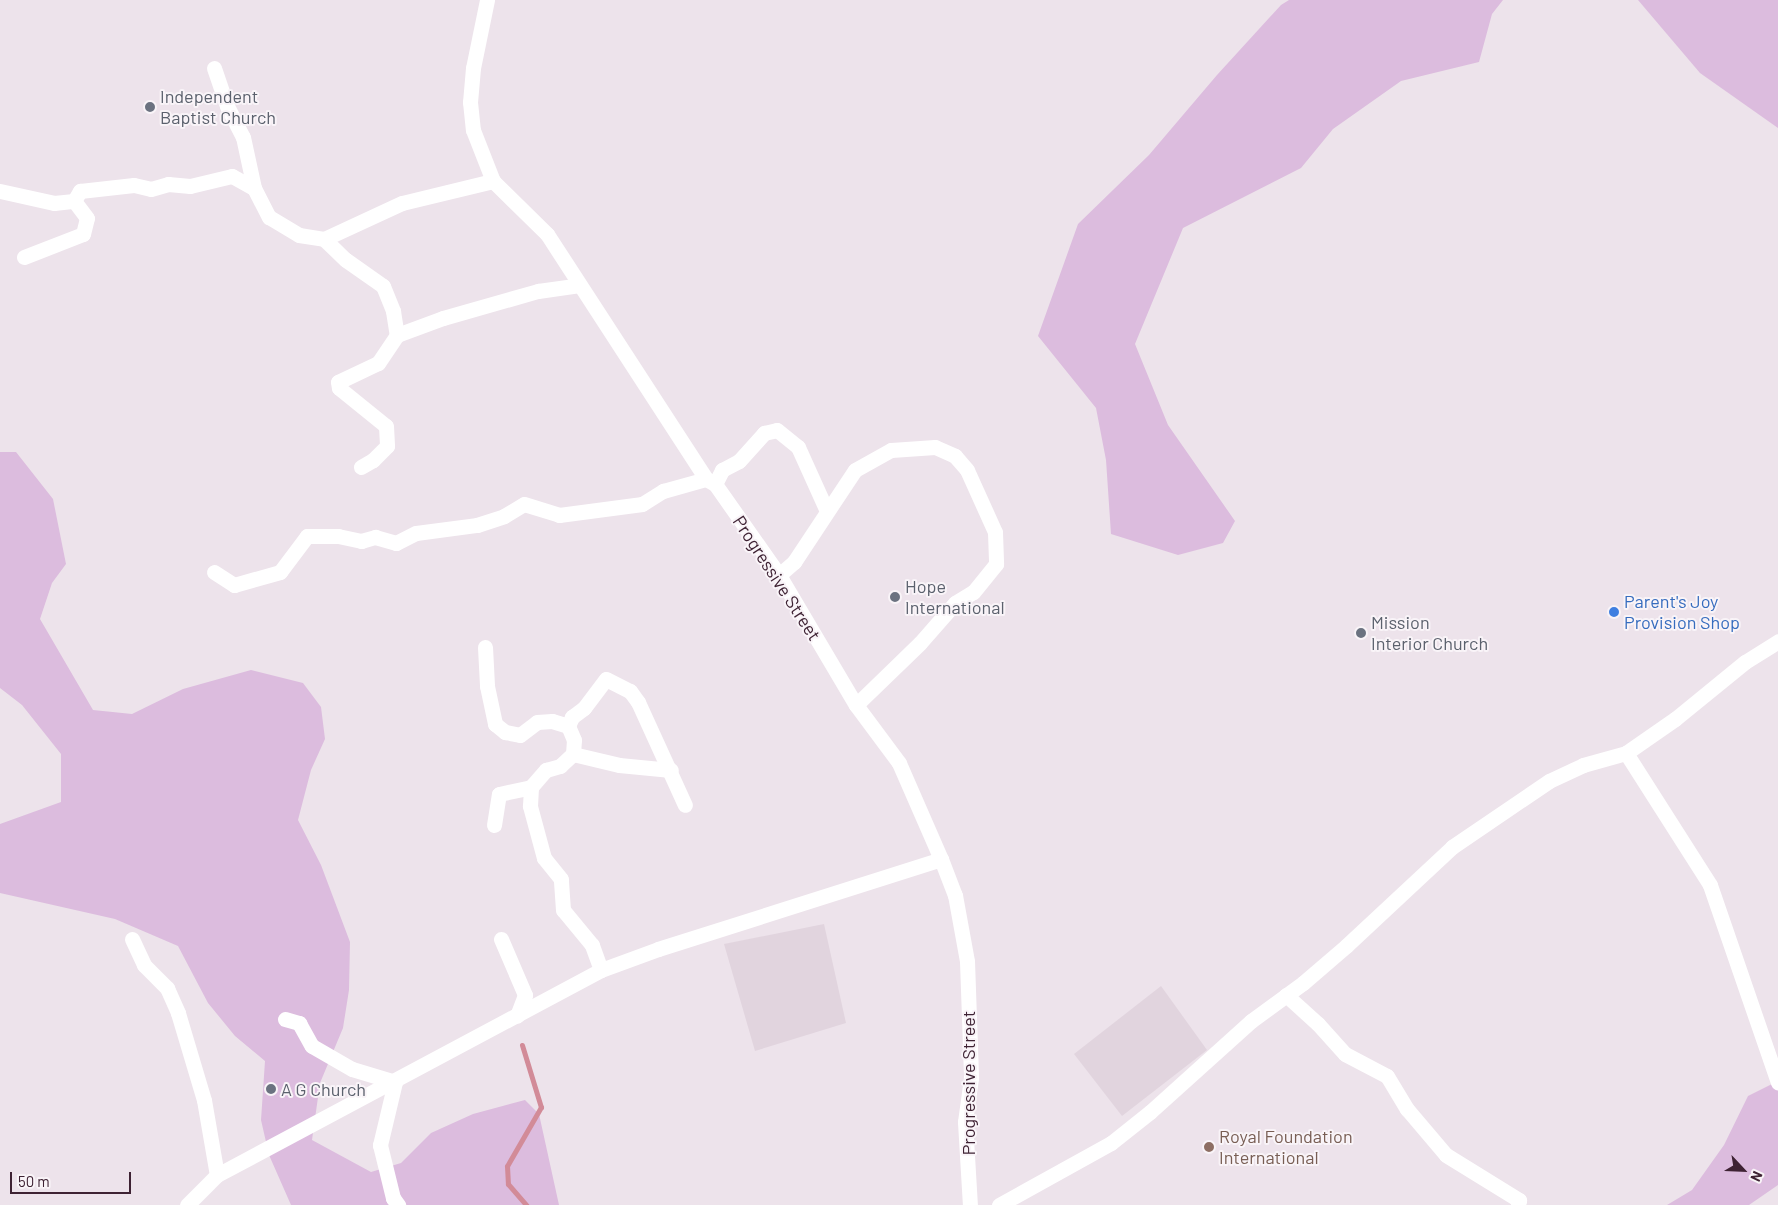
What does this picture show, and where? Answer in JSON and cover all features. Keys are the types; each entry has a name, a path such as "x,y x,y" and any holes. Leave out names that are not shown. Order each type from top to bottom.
{"street":[{"name":"Progressive Street","path":"487,0 473,68 470,102 473,130 493,181 547,234 711,482 779,575 856,705 899,763 941,859 955,895 967,960 971,1078 965,1122 970,1205"},
{"path":"214,68 227,106 243,138 254,188 269,217 299,234 324,239 346,260 383,286 393,311 397,336"},
{"path":"74,201 80,191 134,185 151,189 168,184 190,186 232,176 254,188"},
{"path":"324,239 402,203 493,181"},
{"path":"0,191 54,203 74,201"},
{"path":"24,257 83,234 87,218 74,201"},
{"path":"361,467 373,460 387,446 386,426 339,388 338,382 378,363 397,336 444,318 538,291 580,285"},
{"path":"214,572 234,585 280,572 307,536 338,536 361,541 375,537 396,543 416,533 477,525 504,516 524,504 559,515 642,504 663,491 711,482 722,470 739,461 764,433 777,430 798,447 826,509"},
{"path":"779,575 794,562 826,509 856,470 891,450 935,447 955,456 967,470 995,532 996,564 974,592 955,603 920,644 856,705"},
{"path":"999,1205 1111,1143 1150,1112 1251,1021 1286,995 1352,940 1452,847 1549,781 1583,765 1626,753 1675,719 1745,662 1778,641"},
{"path":"485,647 487,686 495,724 506,732 520,735 537,722 552,722 568,726"},
{"path":"494,825 499,794 530,788 546,770 560,766 573,754 574,740 568,726 572,717 584,708 606,680 630,691 671,770 685,805"},
{"path":"1626,753 1710,885 1778,1083"},
{"path":"573,754 619,766 671,770"},
{"path":"530,788 530,806 544,858 561,879 563,910 592,945 601,970"},
{"path":"187,1205 217,1175 518,1016 538,1001 601,970 658,948 941,859"},
{"path":"502,938 525,995 518,1016"},
{"path":"132,939 144,965 167,988 178,1013 204,1100 217,1175"},
{"path":"1286,995 1318,1024 1345,1054 1387,1076 1407,1109 1446,1154 1519,1200 1518,1205"},
{"path":"285,1019 299,1023 312,1046 352,1069 395,1082"},
{"path":"395,1082 380,1145 393,1198 398,1205"}],"shaded area":[{"path":"1289,0 1503,0 1492,14 1479,62 1401,81 1333,129 1301,168 1183,228 1135,344 1168,425 1235,521 1223,543 1178,555 1111,534 1106,460 1096,408 1038,336 1078,224 1149,155 1217,75 1281,5"},
{"path":"1638,0 1778,0 1778,128 1700,73"},
{"path":"0,452 16,452 53,499 66,564 52,583 40,619 93,710 132,714 183,689 251,670 303,683 321,707 325,739 311,770 298,820 321,865 350,942 349,990 343,1028 320,1083 312,1140 371,1172 401,1163 431,1133 473,1114 525,1100 539,1114 559,1205 291,1205 269,1155 261,1120 265,1061 235,1036 208,1003 178,946 115,919 0,893 0,824 61,802 61,754 22,705 0,688"},
{"path":"824,924 846,1023 755,1051 724,944"},
{"path":"1161,986 1207,1050 1122,1116 1074,1054"},
{"path":"1778,1081 1778,1185 1749,1205 1667,1205 1692,1190 1724,1145 1748,1096"}],"waterway":[{"path":"522,1045 541,1107 507,1166 508,1184 526,1205"}],"place":[{"name":"Independent Baptist Church","path":"150,107"},
{"name":"Hope International","path":"895,597"},
{"name":"Parent's Joy Provision Shop","path":"1614,612"},
{"name":"Mission Interior Church","path":"1361,633"},
{"name":"A G Church","path":"271,1089"},
{"name":"Royal Foundation International","path":"1209,1147"}]}
